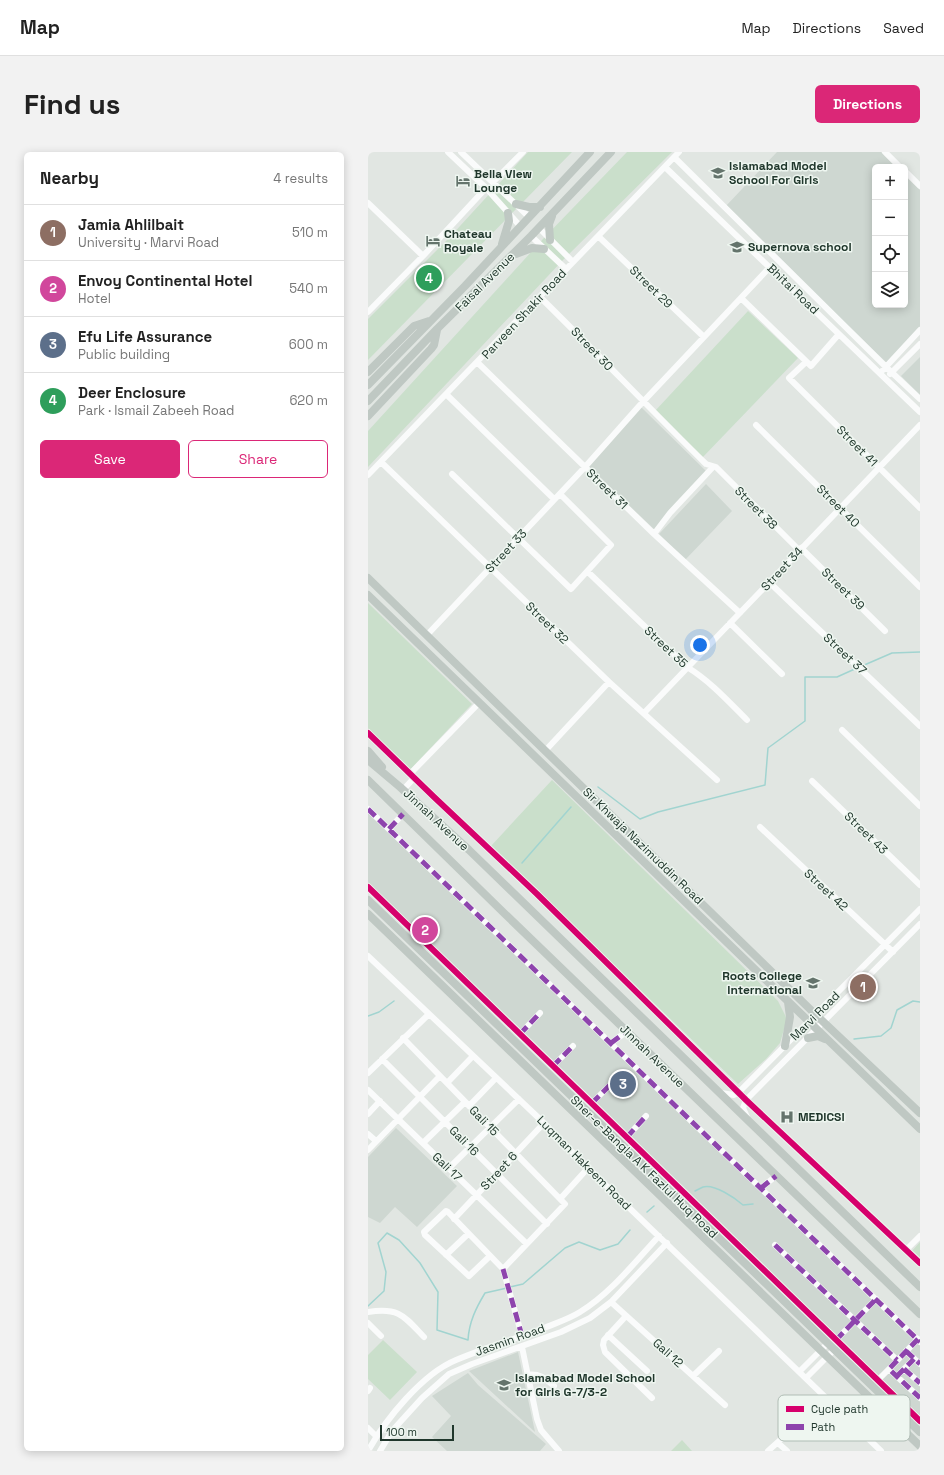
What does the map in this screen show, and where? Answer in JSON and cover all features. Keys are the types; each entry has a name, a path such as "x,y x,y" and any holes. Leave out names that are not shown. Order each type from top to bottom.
{"main road":[{"name":"Faisal Avenue","path":"368,372 414,326 429,321 465,286 590,152"},
{"name":"Faisal Avenue","path":"368,401 437,329 539,228 611,152"},
{"path":"516,204 529,207 540,207"},
{"path":"550,240 549,224 554,211"},
{"path":"501,247 509,221 508,213"},
{"path":"512,255 532,248 544,249"},
{"path":"465,286 474,294"},
{"path":"368,385 429,321"},
{"path":"368,416 431,349 434,345 437,329"},
{"name":"Sir Khwaja Nazimuddin Road","path":"368,578 823,1022 920,1113"},
{"name":"Sir Khwaja Nazimuddin Road","path":"368,596 920,1129"},
{"path":"446,671 454,661"},
{"path":"368,752 401,788"},
{"path":"368,760 401,788"},
{"path":"368,780 386,797"},
{"path":"368,787 386,797"},
{"name":"Jinnah Avenue","path":"401,788 469,850 920,1287"},
{"name":"Jinnah Avenue","path":"386,797 626,1032 920,1314"},
{"path":"368,901 375,894"},
{"name":"Sher-e-Bangla A K Fazlul Huq Road","path":"368,901 882,1395"},
{"name":"Sher-e-Bangla A K Fazlul Huq Road","path":"368,914 702,1236 831,1345"},
{"path":"786,1046 790,1018 788,1001"},
{"path":"808,1038 818,1036 829,1041"},
{"path":"552,1091 559,1084"},
{"path":"702,1236 708,1229"},
{"name":"Sher-e-Bangla A K Fazlul Huq Road","path":"831,1345 828,1356 868,1395"},
{"name":"Sher-e-Bangla A K Fazlul Huq Road","path":"910,1422 920,1432"},
{"name":"Sher-e-Bangla A K Fazlul Huq Road","path":"910,1436 920,1446"}],"street":[{"path":"448,152 486,188 520,226"},
{"path":"461,152 529,218"},
{"path":"493,182 523,152"},
{"name":"Parveen Shakir Road","path":"368,476 679,152"},
{"path":"885,152 897,164"},
{"name":"Bhitai Road","path":"674,158 886,367 920,398"},
{"name":"Bhitai Road","path":"665,167 920,412"},
{"path":"908,174 920,186"},
{"path":"915,180 920,175"},
{"path":"368,312 423,256 486,188"},
{"path":"368,203 423,256"},
{"path":"539,228 573,262"},
{"path":"531,236 566,269"},
{"name":"Street 29","path":"598,236 704,337"},
{"name":"Street 33","path":"427,635 770,267"},
{"name":"Street 30","path":"540,297 706,464 713,467"},
{"path":"741,298 811,366 839,334"},
{"path":"880,372 920,330"},
{"path":"886,378 920,344"},
{"name":"Street 41","path":"806,362 789,378 920,508"},
{"name":"Street 31","path":"478,363 654,534 740,613"},
{"path":"447,395 554,499"},
{"name":"Street 40","path":"756,425 920,587"},
{"name":"Street 34","path":"644,713 920,425"},
{"name":"Street 32","path":"381,462 609,682 717,780"},
{"path":"654,534 670,513 713,467"},
{"name":"Street 38","path":"713,467 716,467 800,549"},
{"path":"452,474 571,590 611,545 560,494"},
{"name":"Street 39","path":"800,549 886,630"},
{"name":"Street 35","path":"588,572 688,667 702,676 717,689 746,720"},
{"name":"Street 37","path":"770,583 920,726"},
{"path":"730,623 782,674"},
{"path":"545,751 609,682"},
{"path":"401,788 479,703"},
{"path":"842,730 920,806"},
{"path":"368,733 537,894 746,1100 920,1263"},
{"name":"Street 43","path":"812,781 920,885"},
{"path":"368,809 919,1340 906,1351 878,1380"},
{"path":"389,829 403,814"},
{"name":"Street 42","path":"760,827 893,952"},
{"path":"368,887 627,1137 831,1345 878,1380 894,1395"},
{"name":"Marvi Road","path":"739,1092 920,909"},
{"name":"Marvi Road","path":"746,1100 920,924"},
{"name":"Luqman Hakeem Road","path":"368,956 519,1099 588,1168 824,1395"},
{"path":"520,1034 540,1013"},
{"path":"368,1073 429,1014"},
{"path":"611,1043 626,1032"},
{"name":"Gali 15","path":"403,1038 565,1204 547,1224"},
{"path":"553,1066 573,1046"},
{"path":"447,1083 473,1056"},
{"name":"Gali 16","path":"382,1059 547,1224"},
{"path":"368,1150 440,1076"},
{"path":"423,1144 445,1122 496,1078"},
{"path":"559,1084 566,1078"},
{"path":"592,1103 612,1083"},
{"name":"Gali 17","path":"368,1090 527,1244"},
{"path":"721,1093 734,1095 739,1092"},
{"path":"449,1168 519,1099"},
{"path":"746,1100 743,1108 751,1123"},
{"path":"368,1114 380,1101"},
{"path":"627,1137 646,1116"},
{"name":"Street 6","path":"454,1219 544,1124"},
{"path":"368,1134 376,1142"},
{"path":"560,1199 588,1168"},
{"path":"761,1188 776,1176"},
{"path":"490,1256 470,1276 425,1235 424,1232 446,1211 503,1269 522,1336"},
{"path":"503,1269 547,1224"},
{"path":"446,1255 468,1234"},
{"name":"Jasmin Road","path":"368,1450 376,1436 394,1412 437,1371 455,1360 569,1318 580,1312 602,1296 659,1236"},
{"path":"906,1250 920,1236"},
{"name":"Jasmin Road","path":"380,1451 392,1431 422,1398 449,1374 580,1324 590,1318 609,1303 667,1243"},
{"path":"775,1245 897,1360"},
{"name":"Gali 12","path":"602,1296 725,1404"},
{"path":"799,1372 831,1345 876,1300"},
{"path":"368,1312 394,1312 404,1316 424,1337"},
{"path":"626,1316 604,1340 603,1345 605,1352 652,1398"},
{"path":"368,1323 381,1336"},
{"path":"608,1335 648,1371"},
{"path":"522,1347 539,1424 549,1441 559,1451"},
{"path":"693,1376 719,1351"},
{"path":"906,1351 920,1364"},
{"path":"806,1378 828,1356"},
{"path":"897,1376 914,1358"},
{"path":"889,1369 920,1398"},
{"path":"904,1369 920,1384"},
{"path":"527,1374 535,1373 554,1386"},
{"path":"910,1410 920,1420"},
{"path":"368,1428 376,1436"},
{"name":"Luqman Hakeem Road","path":"871,1441 881,1451"},
{"path":"768,1451 778,1443 787,1451"}],"shaded area":[{"path":"777,152 881,152 893,164 872,164 872,308 908,308 908,179 920,190 920,333 889,365 725,207"},
{"path":"920,357 920,395 901,376"},
{"path":"641,407 709,474 655,530 587,466"},
{"path":"706,484 732,511 685,560 659,534"},
{"path":"368,809 920,1342 920,1421 910,1411 910,1395 893,1395 368,887"},
{"path":"396,1128 457,1186 417,1227 395,1207 380,1223 368,1217 368,1157"},
{"name":"Islamabad Model School for Girls G-7/3-2","path":"518,1352 535,1432 469,1371"},
{"path":"468,1373 478,1385 546,1444 540,1451 447,1451 432,1437 451,1416 432,1396"}],"green space":[{"path":"528,152 572,152 368,360 368,319 449,238"},
{"path":"627,152 672,152 563,260 368,467 368,431 543,239"},
{"path":"748,311 798,358 702,458 655,411"},
{"path":"368,603 472,704 409,771 368,733"},
{"path":"552,780 778,1001 787,1019 780,1043 766,1059 738,1084 491,846"},
{"path":"920,1242 920,1260 911,1252"},
{"path":"383,1340 417,1372 390,1400 368,1379 368,1355"},
{"path":"682,1440 692,1451 671,1451"}],"waterway":[{"path":"862,666 892,653 920,652"},
{"path":"598,787 640,819 658,812 765,785 768,748 805,721 805,677 837,677 857,668"},
{"path":"522,863 571,807"},
{"path":"368,1016 379,1012 394,1001"},
{"path":"854,1039 881,1036 891,1028 897,1010 913,1001 920,1002"},
{"path":"695,1191 703,1187 713,1188 730,1195 743,1205 753,1204"},
{"path":"647,1212 654,1206"},
{"path":"510,1287 523,1284 565,1248 579,1242 600,1250 618,1244 630,1230"},
{"path":"368,1306 384,1291 386,1272 378,1243 387,1233 399,1240 420,1263 438,1292 437,1330 468,1340 474,1315 485,1293 507,1288"}],"marked path":[{"path":"368,809 920,1342"},
{"path":"389,829 403,814"},
{"path":"520,1034 540,1013"},
{"path":"611,1043 626,1032"},
{"path":"553,1066 573,1046"},
{"path":"592,1103 612,1083"},
{"path":"627,1137 646,1116"},
{"path":"761,1188 776,1176"},
{"path":"775,1245 897,1360"},
{"path":"503,1269 522,1336"},
{"path":"836,1340 876,1299"},
{"path":"918,1339 889,1369 920,1398"},
{"path":"906,1351 920,1364"},
{"path":"897,1376 914,1359"},
{"path":"904,1369 920,1383"}],"cycle path":[{"path":"368,733 537,894 746,1100 920,1263"},
{"path":"368,887 893,1395"},
{"path":"910,1411 920,1421"}],"place":[{"name":"Islamabad Model School For Girls","path":"718,173"},
{"name":"Bella View Lounge","path":"463,181"},
{"name":"Chateau Royale","path":"433,241"},
{"name":"Supernova school","path":"737,247"},
{"name":"Deer Enclosure","path":"429,278"},
{"name":"Envoy Continental Hotel","path":"425,930"},
{"name":"Roots College International","path":"813,983"},
{"name":"Jamia Ahlilbait","path":"863,987"},
{"name":"Efu Life Assurance","path":"623,1084"},
{"name":"MEDICSi","path":"787,1117"},
{"name":"Islamabad Model School for Girls G-7/3-2","path":"504,1385"}]}
